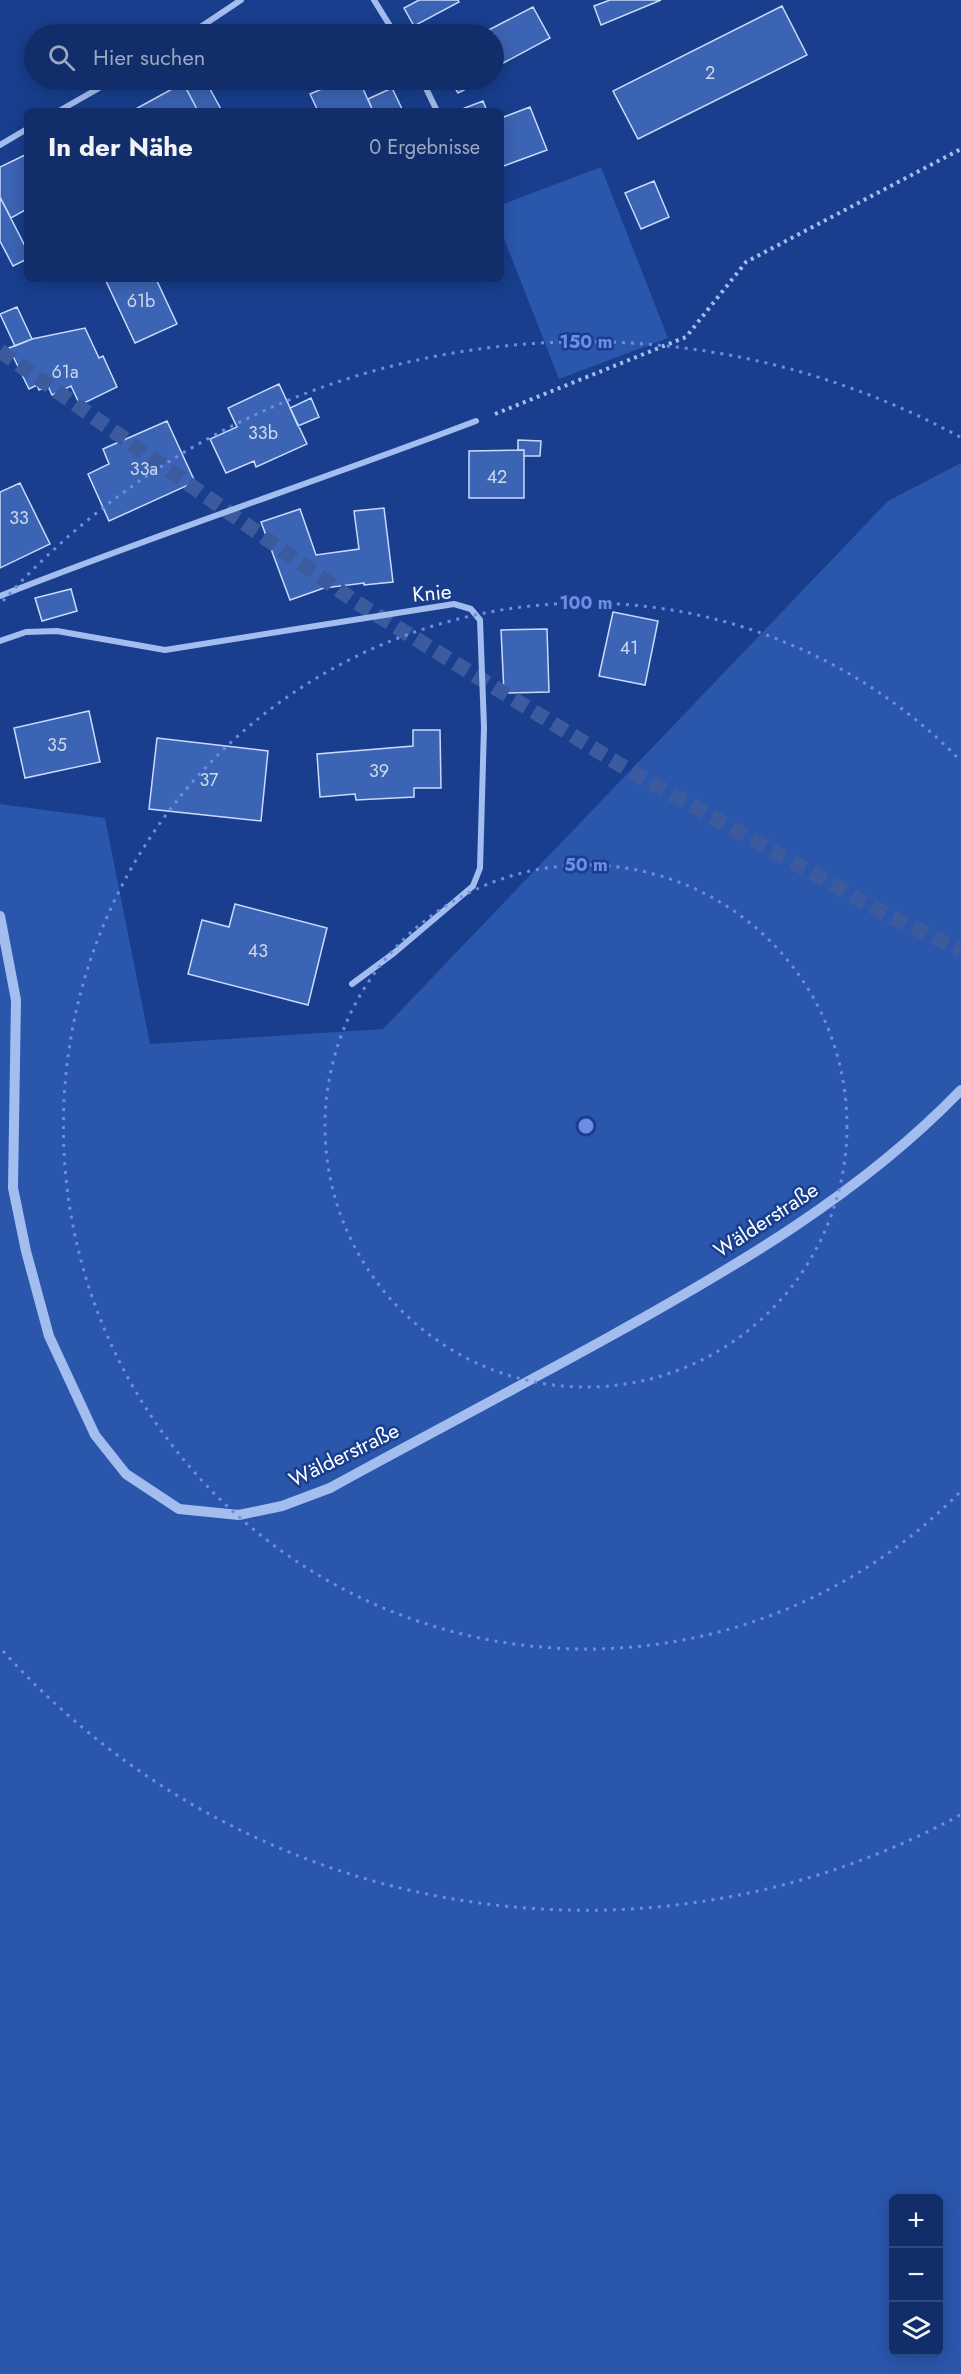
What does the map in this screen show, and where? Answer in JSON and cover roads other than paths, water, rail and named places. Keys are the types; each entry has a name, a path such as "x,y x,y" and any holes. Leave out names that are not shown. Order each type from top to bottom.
{"street":[{"path":"205,24 241,0"},
{"path":"374,0 389,24"},
{"path":"64,108 96,90"},
{"path":"427,90 436,108"},
{"path":"0,145 24,131"},
{"path":"0,596 110,553 287,492 476,422"},
{"name":"Knie","path":"0,641 27,632 57,631 165,650 454,604 471,609 480,620 484,716 480,868 473,886 394,953 352,984"},
{"name":"Wälderstraße","path":"0,916 16,1000 13,1188 26,1251 49,1336 95,1435 126,1474 179,1509 239,1515 282,1506 330,1488 666,1306 788,1232 858,1183 938,1114 961,1090"}],"tunnel":[{"path":"0,351 356,602 627,769 889,916 961,950"}]}
